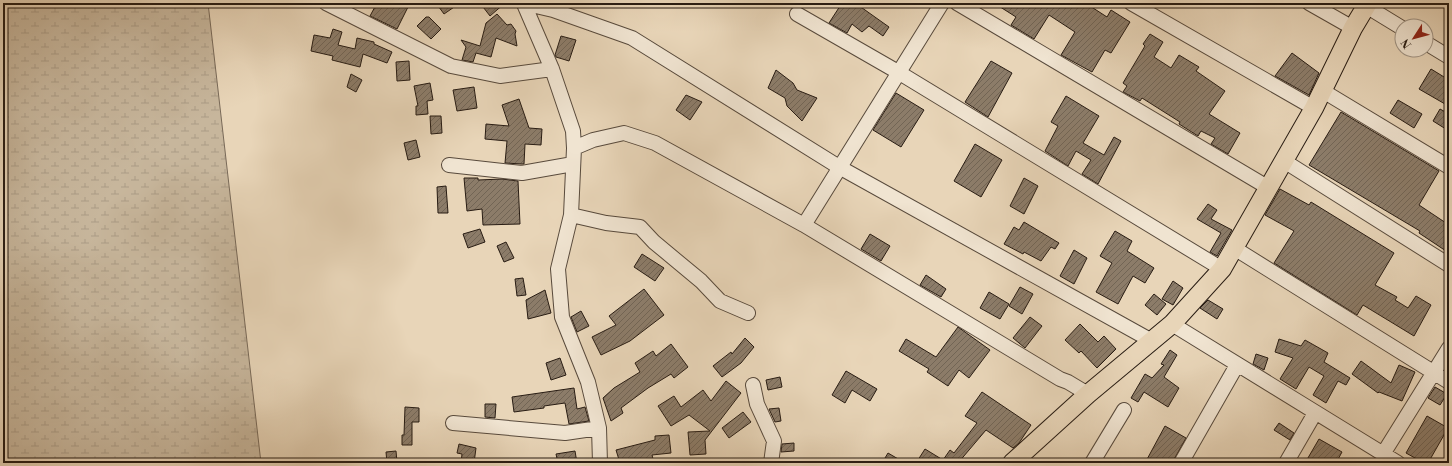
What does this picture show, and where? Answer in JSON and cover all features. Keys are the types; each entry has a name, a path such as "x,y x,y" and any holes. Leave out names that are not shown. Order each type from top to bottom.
{"main road":[{"path":"1012,463 1088,394 1172,324 1222,269 1314,108 1353,28 1367,5"}],"street":[{"path":"326,3 451,66 500,76 552,69"},
{"path":"804,225 942,3"},
{"path":"957,3 1269,188"},
{"path":"1131,3 1314,108"},
{"path":"1309,3 1353,28"},
{"path":"600,463 599,428 588,382 562,317 558,269 571,215 574,148 573,131 552,69 524,4 555,6 632,38 839,167 1152,342"},
{"path":"1367,5 1394,23"},
{"path":"798,14 898,72 1222,269"},
{"path":"1434,48 1449,57"},
{"path":"1323,91 1449,167"},
{"path":"574,148 593,140 624,133 649,141 804,225 1060,379 1088,394"},
{"path":"1284,161 1449,265"},
{"path":"449,165 522,173 573,164"},
{"path":"571,215 606,224 640,228 654,242 701,281 720,301 748,313"},
{"path":"1234,248 1449,382"},
{"path":"1172,324 1391,460 1434,372 1449,348"},
{"path":"1181,463 1237,365"},
{"path":"753,385 757,404 774,440 771,463"},
{"path":"1092,463 1124,410"},
{"path":"1286,463 1315,412"},
{"path":"453,423 565,433 599,428"}],"green space":[{"path":"3,3 208,3 261,463 3,463"}],"building":[{"path":"377,3 410,3 397,29 370,16"},
{"path":"436,3 460,3 444,14"},
{"path":"480,3 505,3 490,16"},
{"path":"842,3 858,3 858,5 889,27 883,36 869,26 862,32 852,24 847,33 829,23"},
{"path":"994,3 1092,3 1090,6 1107,17 1111,10 1130,22 1111,53 1105,50 1092,72 1061,55 1075,32 1049,15 1034,39 1011,25 1016,17"},
{"path":"497,14 507,25 511,24 516,31 517,46 496,38 491,57 476,53 473,62 462,60 466,47 461,40 480,46 486,23"},
{"path":"426,17 429,17 441,29 431,39 417,26"},
{"path":"333,29 342,32 338,45 355,49 357,38 374,42 374,44 392,52 387,63 363,54 360,67 332,60 333,56 311,51 314,35 330,38"},
{"path":"1150,34 1163,42 1154,57 1171,68 1179,55 1199,67 1196,71 1225,91 1209,114 1240,133 1228,154 1211,144 1215,138 1201,131 1198,136 1179,124 1180,122 1142,98 1140,101 1123,92 1127,86 1123,83 1145,46 1143,44"},
{"path":"561,36 576,40 569,61 556,57 555,55"},
{"path":"1292,53 1319,73 1309,95 1275,76"},
{"path":"409,61 410,80 397,81 396,62"},
{"path":"991,61 1012,73 988,117 965,102"},
{"path":"1431,69 1449,80 1449,98 1445,104 1419,89"},
{"path":"776,70 793,83 797,90 817,98 802,121 787,106 785,98 768,88"},
{"path":"351,74 362,80 356,92 347,87"},
{"path":"430,83 433,100 427,101 428,114 416,115 416,106 418,106 414,86"},
{"path":"474,87 477,108 457,111 453,90"},
{"path":"896,93 924,110 901,147 873,130"},
{"path":"686,95 702,102 690,120 676,110"},
{"path":"1066,96 1099,116 1083,143 1104,155 1114,137 1121,141 1098,184 1082,174 1091,160 1076,151 1068,166 1045,151 1058,126 1051,122"},
{"path":"519,99 529,128 542,129 541,145 525,144 524,164 505,163 507,141 485,139 486,124 509,126 502,105"},
{"path":"1398,100 1422,114 1414,128 1390,113"},
{"path":"1440,109 1449,114 1449,131 1433,121"},
{"path":"1341,112 1439,171 1419,205 1449,225 1449,246 1446,251 1419,233 1420,231 1309,165"},
{"path":"430,116 441,116 442,133 431,134"},
{"path":"416,140 420,157 408,160 404,143"},
{"path":"975,144 1002,160 981,197 954,181"},
{"path":"464,178 478,178 478,180 502,179 518,181 520,224 483,225 482,209 467,211"},
{"path":"1024,178 1038,186 1024,214 1010,206"},
{"path":"446,186 448,213 438,213 437,187"},
{"path":"1280,189 1309,205 1311,202 1394,253 1375,285 1397,297 1395,300 1408,308 1416,296 1431,305 1414,336 1363,305 1357,315 1274,263 1294,231 1265,215"},
{"path":"1208,204 1217,210 1211,219 1232,230 1217,256 1210,252 1221,233 1197,219"},
{"path":"1024,222 1059,243 1055,249 1051,247 1041,261 1004,244 1014,227 1019,230"},
{"path":"480,229 485,242 468,248 463,234"},
{"path":"1115,231 1132,241 1127,251 1154,268 1145,283 1133,276 1118,304 1096,292 1112,263 1100,256"},
{"path":"870,234 890,246 881,261 861,249"},
{"path":"506,242 514,258 504,262 497,246"},
{"path":"1074,250 1087,258 1074,284 1060,276"},
{"path":"642,254 664,268 655,281 634,267"},
{"path":"926,275 946,289 941,297 920,285"},
{"path":"523,278 526,295 517,296 515,279"},
{"path":"1173,281 1183,288 1173,305 1162,299"},
{"path":"1020,287 1033,294 1022,314 1009,306"},
{"path":"644,289 664,315 630,341 601,355 592,337 616,325 609,316"},
{"path":"545,290 551,313 528,319 526,300"},
{"path":"989,292 1009,304 1000,319 980,308"},
{"path":"1154,294 1166,304 1157,315 1145,305"},
{"path":"1208,300 1223,309 1217,319 1200,308"},
{"path":"581,311 589,326 577,332 571,317"},
{"path":"1030,317 1042,326 1025,348 1013,338"},
{"path":"1080,324 1098,342 1104,336 1116,349 1097,368 1081,351 1079,353 1065,340"},
{"path":"958,327 990,350 969,378 959,370 948,386 927,372 929,369 899,351 906,339 936,357"},
{"path":"745,338 754,347 741,363 722,377 713,366 731,352 732,354"},
{"path":"1279,339 1301,346 1305,340 1328,353 1324,362 1350,378 1346,385 1338,381 1326,403 1313,395 1324,376 1309,367 1296,389 1280,379 1293,358 1275,352"},
{"path":"671,344 688,367 674,378 671,374 648,388 621,408 623,413 611,421 603,398 614,388 640,372 635,363 653,351 656,356"},
{"path":"1170,350 1177,355 1164,377 1179,388 1168,407 1144,392 1138,402 1131,398 1145,374 1152,378 1164,365 1161,364"},
{"path":"1256,354 1268,358 1264,370 1253,364"},
{"path":"560,358 566,375 551,380 546,363"},
{"path":"1361,361 1391,383 1399,365 1415,372 1402,401 1379,392 1378,393 1352,374"},
{"path":"846,371 877,389 870,401 852,390 845,403 832,395"},
{"path":"780,377 782,387 768,390 766,380"},
{"path":"726,381 741,393 705,440 706,454 690,455 688,432 710,431 689,415 671,426 658,406 674,396 681,407 703,390 711,401"},
{"path":"1435,387 1447,394 1440,405 1428,398"},
{"path":"574,388 577,409 585,407 589,421 569,424 565,403 544,406 544,408 514,412 512,397"},
{"path":"982,392 1031,425 1019,443 1013,448 986,430 958,463 916,463 925,449 943,460 950,450 954,453 977,423 965,416"},
{"path":"485,404 496,404 495,418 485,417"},
{"path":"405,407 419,408 419,422 412,422 412,445 402,445 402,435 404,435"},
{"path":"779,408 781,421 775,422 769,409"},
{"path":"743,412 751,422 729,438 722,428"},
{"path":"1427,416 1448,428 1428,463 1424,463 1406,453"},
{"path":"1279,423 1294,433 1290,440 1274,430"},
{"path":"1165,426 1186,438 1172,463 1145,463"},
{"path":"669,435 671,453 652,455 654,463 620,463 616,450 655,440 655,436"},
{"path":"1319,439 1342,452 1336,463 1305,463"},
{"path":"794,443 794,451 781,452 782,444"},
{"path":"459,444 476,448 474,463 461,463 462,454 457,453"},
{"path":"396,451 397,462 387,463 386,452"},
{"path":"575,451 577,463 558,463 556,454"},
{"path":"888,453 905,463 882,463"}]}
